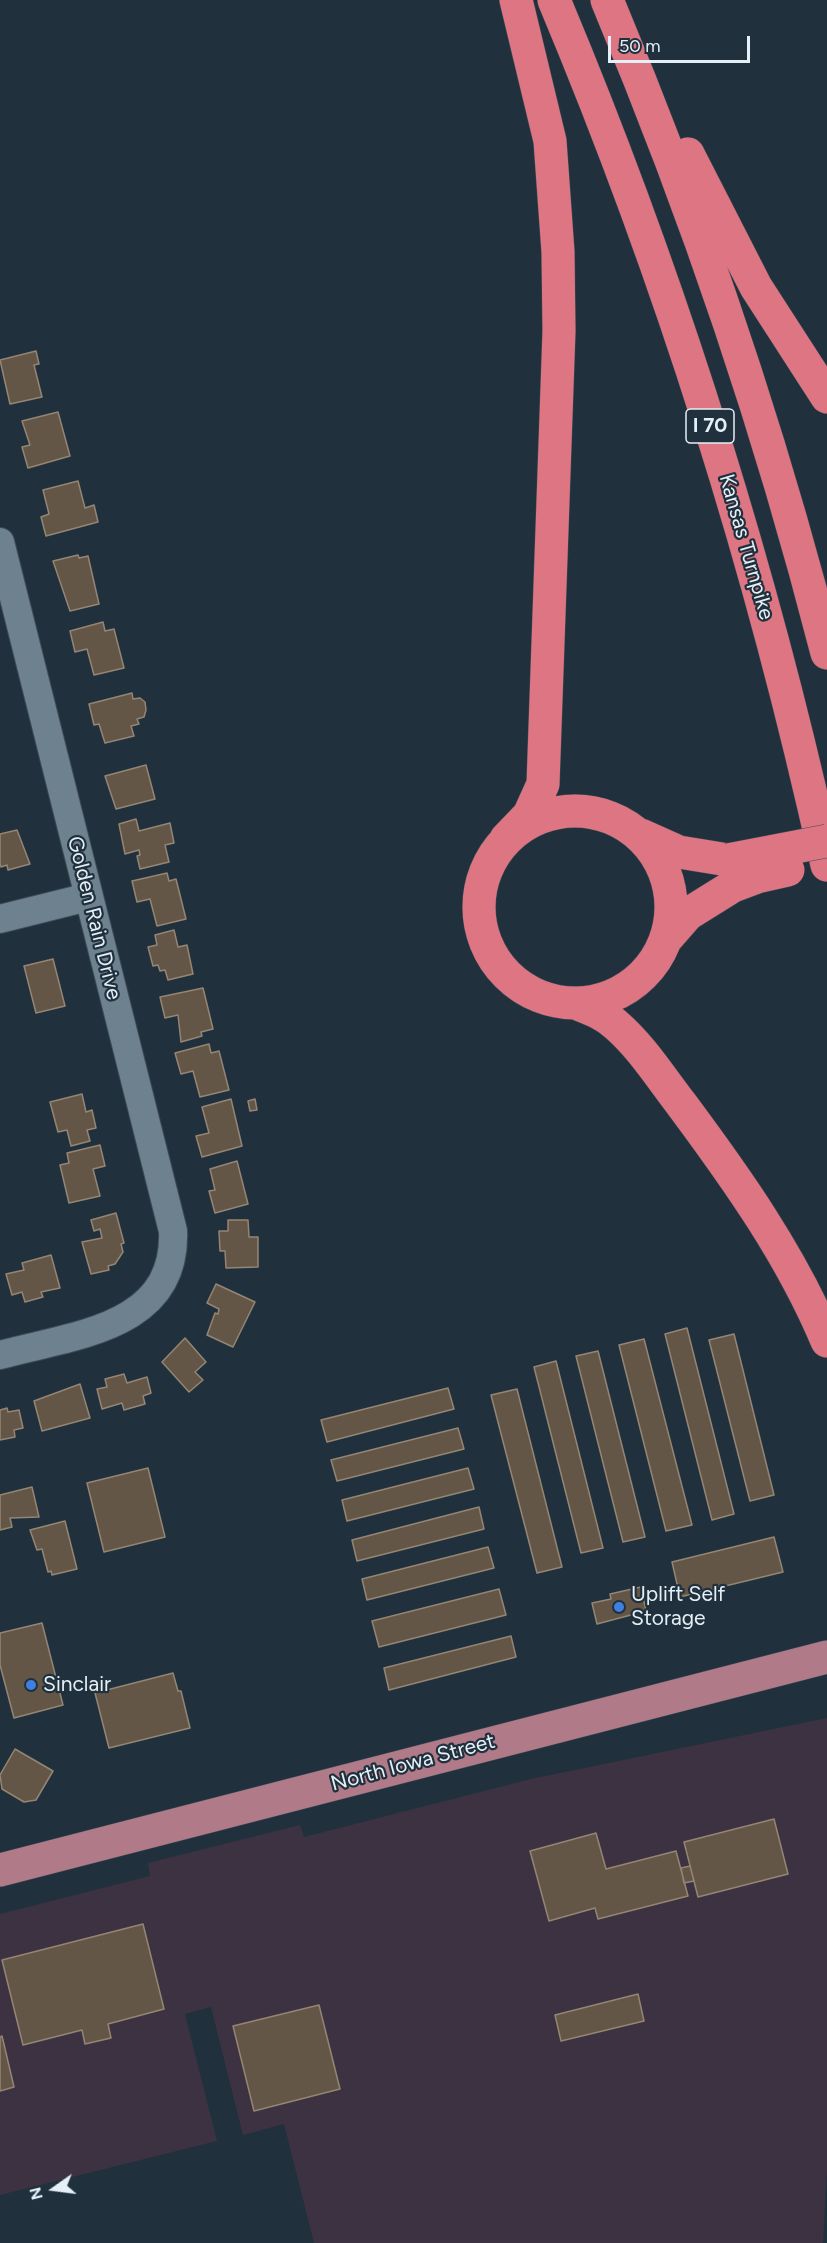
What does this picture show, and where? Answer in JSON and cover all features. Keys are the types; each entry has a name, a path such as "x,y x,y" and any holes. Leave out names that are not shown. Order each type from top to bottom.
{"highway":[{"path":"516,0 550,141 558,252 559,331 543,784 529,815 506,839 490,862 481,889 480,917 487,944 501,968 522,987 547,999 575,1003 599,1012 616,1024 634,1043 704,1134 766,1224 827,1341"},
{"name":"Kansas Turnpike","path":"554,0 620,165 705,409 780,665 827,863"},
{"path":"609,5 756,287 827,397"},
{"name":"I 70","path":"609,5 686,201 727,317 784,496 827,653"},
{"path":"506,839 535,819 568,810 602,814 660,846 730,873 757,877 827,863"},
{"path":"633,830 654,851 667,878 672,908 667,938"},
{"path":"575,1003 604,999 631,986 653,964 667,938 688,914 730,873 827,841"}],"main road":[{"name":"North Iowa Street","path":"0,1870 814,1660"}],"street":[{"name":"Golden Rain Drive","path":"0,542 173,1231 167,1273 156,1292 137,1312 119,1322 0,1354"},
{"path":"0,919 88,897"}],"shaded area":[{"path":"827,1718 827,2170 823,2243 314,2243 284,2124 243,2135 211,2007 185,2014 217,2141 0,2195 0,1914 150,1876 148,1863 300,1825 304,1837 531,1779"}],"building":[{"path":"36,351 39,364 34,365 42,397 10,404 0,360"},
{"path":"58,412 70,456 28,468 22,447 30,445 22,421"},
{"path":"78,481 85,508 94,505 98,522 46,536 41,517 49,514 43,490"},
{"path":"78,555 79,558 88,556 99,604 70,611 53,561"},
{"path":"103,622 105,631 114,629 124,668 94,675 87,649 75,652 70,631"},
{"path":"132,693 133,699 140,698 145,702 146,710 144,717 137,719 139,724 131,726 134,736 105,743 99,724 94,725 89,704"},
{"path":"146,765 155,799 116,809 105,776"},
{"path":"136,819 139,831 170,823 174,843 165,845 169,862 140,869 137,856 140,855 139,850 125,854 119,824"},
{"path":"17,830 30,864 8,870 7,865 1,867 0,863 0,834"},
{"path":"167,873 169,881 176,879 186,919 157,926 150,899 137,902 132,881"},
{"path":"174,930 178,947 187,945 193,974 168,980 165,970 160,971 158,965 153,966 148,947 157,945 155,935"},
{"path":"53,959 65,1006 36,1013 24,966"},
{"path":"203,988 213,1029 201,1032 202,1036 181,1042 178,1015 165,1018 160,997"},
{"path":"209,1044 211,1053 219,1051 229,1090 200,1097 193,1071 181,1074 175,1053"},
{"path":"82,1094 86,1112 92,1110 96,1128 87,1130 90,1141 71,1146 67,1130 58,1132 50,1102"},
{"path":"231,1099 242,1146 202,1157 196,1136 209,1133 202,1107"},
{"path":"255,1099 257,1110 250,1111 248,1101"},
{"path":"100,1145 105,1166 93,1169 100,1196 69,1203 60,1165 69,1163 67,1153"},
{"path":"237,1161 248,1204 215,1213 209,1191 215,1190 210,1169"},
{"path":"116,1213 124,1243 121,1244 123,1252 115,1264 108,1266 109,1270 91,1274 82,1242 102,1238 100,1229 94,1231 91,1220"},
{"path":"228,1220 248,1220 249,1237 258,1237 258,1267 226,1268 225,1251 220,1251 219,1231 228,1231"},
{"path":"51,1255 60,1288 41,1292 43,1297 25,1302 22,1292 12,1295 6,1274 24,1270 22,1263"},
{"path":"216,1284 255,1302 233,1347 207,1335 215,1313 218,1314 219,1309 207,1303"},
{"path":"687,1328 734,1514 712,1520 665,1334"},
{"path":"734,1334 774,1495 750,1501 709,1340"},
{"path":"185,1338 206,1362 195,1372 203,1380 189,1392 162,1362"},
{"path":"644,1339 692,1525 666,1531 619,1345"},
{"path":"598,1351 645,1537 623,1542 576,1356"},
{"path":"556,1361 603,1548 581,1553 534,1367"},
{"path":"124,1374 127,1383 147,1377 151,1393 143,1396 145,1404 124,1410 122,1403 102,1409 97,1389 107,1387 105,1379"},
{"path":"80,1384 90,1418 42,1431 34,1401"},
{"path":"448,1388 454,1409 327,1442 321,1420"},
{"path":"517,1389 562,1567 537,1573 491,1395"},
{"path":"7,1408 8,1412 19,1410 23,1428 14,1430 15,1437 0,1440 0,1410"},
{"path":"458,1428 464,1449 337,1481 331,1460"},
{"path":"148,1468 165,1537 104,1552 87,1483"},
{"path":"468,1468 474,1489 347,1521 342,1500"},
{"path":"32,1487 39,1517 10,1518 12,1527 0,1530 0,1495"},
{"path":"479,1507 484,1529 357,1561 352,1540"},
{"path":"65,1521 77,1569 52,1575 51,1571 48,1572 42,1549 37,1550 30,1530"},
{"path":"774,1537 783,1572 680,1597 672,1562"},
{"path":"488,1547 494,1568 367,1600 362,1579"},
{"name":"Uplift Self Storage","path":"641,1587 646,1611 597,1624 592,1603 611,1599 610,1594"},
{"path":"499,1589 506,1615 379,1647 372,1621"},
{"name":"Sinclair","path":"42,1623 63,1705 14,1718 0,1665 0,1633"},
{"path":"511,1636 516,1657 389,1690 384,1668"},
{"path":"173,1673 178,1691 181,1691 190,1728 109,1748 95,1693"},
{"name":"Sinclair","path":"15,1749 53,1771 36,1800 24,1802 2,1789 0,1775"},
{"path":"774,1819 788,1874 698,1897 684,1842"},
{"path":"596,1833 606,1869 676,1851 688,1896 598,1919 595,1908 549,1921 530,1851"},
{"path":"690,1866 694,1881 684,1883 681,1868"},
{"path":"143,1924 164,2009 108,2024 111,2038 85,2044 82,2030 23,2045 2,1960"},
{"path":"638,1994 644,2021 561,2041 555,2015"},
{"path":"319,2005 340,2089 254,2111 233,2026"},
{"path":"2,2036 14,2087 0,2091 0,2037"}],"place":[{"name":"Uplift Self Storage","path":"619,1607"},
{"name":"Sinclair","path":"31,1685"}]}
